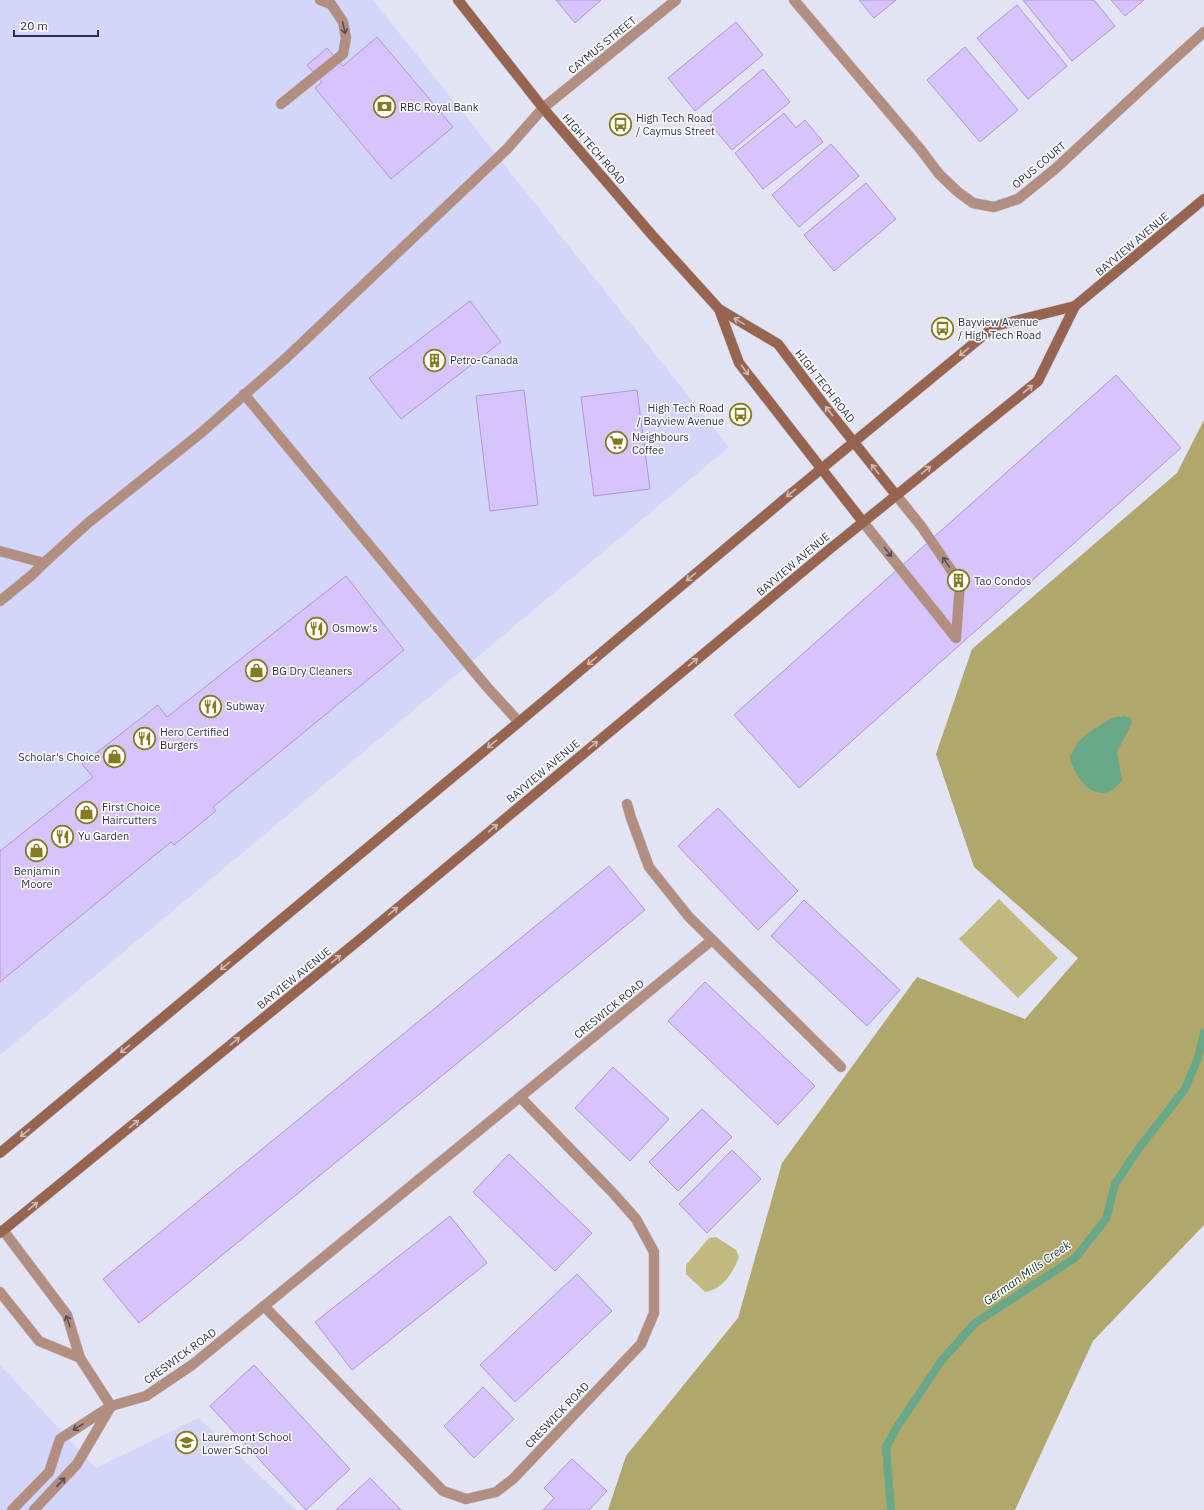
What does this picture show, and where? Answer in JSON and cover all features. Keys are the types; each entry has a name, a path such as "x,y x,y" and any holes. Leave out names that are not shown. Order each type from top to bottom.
{"main road":[{"name":"HIGH TECH ROAD","path":"458,0 543,108 652,235 719,309 778,344 853,442 896,495"},
{"name":"BAYVIEW AVENUE","path":"1,1230 364,936 863,522 1038,381 1075,306 1204,200"},
{"name":"BAYVIEW AVENUE","path":"0,1153 519,722 853,442 996,326 1075,306"},
{"name":"HIGH TECH ROAD","path":"719,309 739,363 863,522"}],"street":[{"path":"281,104 343,54 346,38 343,22 331,4 320,0"},
{"name":"CAYMUS STREET","path":"0,601 32,575 94,518 201,433 284,360 507,149 543,108 676,0"},
{"name":"OPUS COURT","path":"794,0 921,150 939,174 958,192 974,203 994,207 1018,198 1056,169 1204,32"},
{"path":"244,394 487,687 519,722"},
{"path":"863,522 956,638 960,583 921,526 896,495"},
{"path":"0,551 44,563"},
{"path":"628,804 631,818 649,867 689,917 841,1067"},
{"name":"CRESWICK ROAD","path":"12,1510 49,1472 60,1439 111,1406 146,1396 178,1375 712,940"},
{"name":"CRESWICK ROAD","path":"264,1306 443,1491 466,1499 496,1492 501,1488 512,1479 641,1344 654,1314 654,1252 636,1218 520,1097"},
{"path":"1,1230 67,1315 80,1358 111,1406 78,1464 34,1510"},
{"path":"0,1292 39,1341 80,1358"}],"shaded area":[{"path":"0,0 373,0 729,447 0,1055"},
{"path":"1204,420 1204,1225 1093,1341 1015,1510 608,1510 626,1456 738,1318 782,1163 917,977 1025,1019 1078,958 974,867 936,754 972,649 1177,473"},
{"path":"1124,716 1131,718 1132,723 1117,752 1122,780 1111,791 1103,793 1096,792 1089,789 1079,778 1070,757 1078,742 1088,733 1112,718"},
{"path":"999,899 1058,958 1018,998 959,939"},
{"path":"716,1237 736,1250 739,1257 734,1269 726,1280 717,1288 705,1292 686,1274 686,1265 709,1238"},
{"name":"Lauremont School Lower School","path":"0,1365 96,1468 199,1418 296,1510 0,1510"}],"building":[{"path":"556,0 601,0 575,23"},
{"path":"859,0 896,0 874,18"},
{"path":"1023,0 1094,0 1115,26 1072,61"},
{"path":"1111,0 1144,0 1125,16"},
{"path":"1017,5 1067,66 1028,99 977,38"},
{"path":"736,22 763,55 695,111 668,78"},
{"name":"RBC Royal Bank","path":"377,37 453,127 391,179 315,88 322,82 307,65 327,48 343,66"},
{"path":"965,47 1018,110 980,142 927,80"},
{"path":"763,69 790,102 732,150 705,118"},
{"path":"784,113 796,128 805,120 823,142 763,189 735,153"},
{"path":"831,144 859,176 799,227 772,195"},
{"path":"866,183 896,219 834,271 804,235"},
{"name":"Petro-Canada","path":"470,301 501,342 401,419 369,378"},
{"name":"Tao Condos","path":"1116,375 1181,448 799,788 734,715"},
{"name":"Petro-Canada","path":"524,390 538,505 490,511 476,396"},
{"name":"Neighbours Coffee","path":"637,390 650,489 594,496 581,397"},
{"path":"346,576 404,650 213,807 216,811 174,845 171,842 0,982 0,851 93,777 82,764 158,705 167,717"},
{"path":"718,808 798,891 758,930 678,846"},
{"path":"609,866 645,910 139,1323 103,1279"},
{"path":"804,900 900,990 867,1026 771,936"},
{"path":"705,982 815,1086 778,1125 668,1021"},
{"path":"613,1067 669,1119 630,1161 575,1108"},
{"path":"702,1109 732,1137 678,1191 649,1162"},
{"path":"732,1150 761,1179 707,1233 679,1204"},
{"path":"509,1154 592,1233 555,1271 473,1192"},
{"path":"450,1216 487,1263 352,1370 315,1322"},
{"path":"577,1274 612,1311 515,1402 480,1365"},
{"path":"254,1365 350,1469 306,1510 210,1406"},
{"path":"483,1387 514,1419 474,1458 444,1426"},
{"path":"572,1459 607,1491 589,1510 543,1510 554,1498 544,1488"},
{"path":"370,1478 401,1510 336,1510"}],"waterway":[{"name":"German Mills Creek","path":"891,1510 886,1447 897,1427 942,1360 975,1323 1075,1258 1106,1219 1115,1184 1139,1148 1185,1089 1198,1058 1204,1033"}],"place":[{"name":"RBC Royal Bank","path":"384,107"},
{"name":"High Tech Road / Caymus Street","path":"621,124"},
{"name":"Bayview Avenue / High Tech Road","path":"942,328"},
{"name":"Petro-Canada","path":"435,360"},
{"name":"High Tech Road / Bayview Avenue","path":"740,414"},
{"name":"Neighbours Coffee","path":"616,443"},
{"name":"Tao Condos","path":"958,581"},
{"name":"Osmow's","path":"316,628"},
{"name":"BG Dry Cleaners","path":"257,671"},
{"name":"Subway","path":"211,706"},
{"name":"Hero Certified Burgers","path":"145,738"},
{"name":"Scholar's Choice","path":"115,757"},
{"name":"First Choice Haircutters","path":"87,813"},
{"name":"Yu Garden","path":"62,836"},
{"name":"Benjamin Moore","path":"37,851"},
{"name":"Lauremont School Lower School","path":"187,1443"}]}
